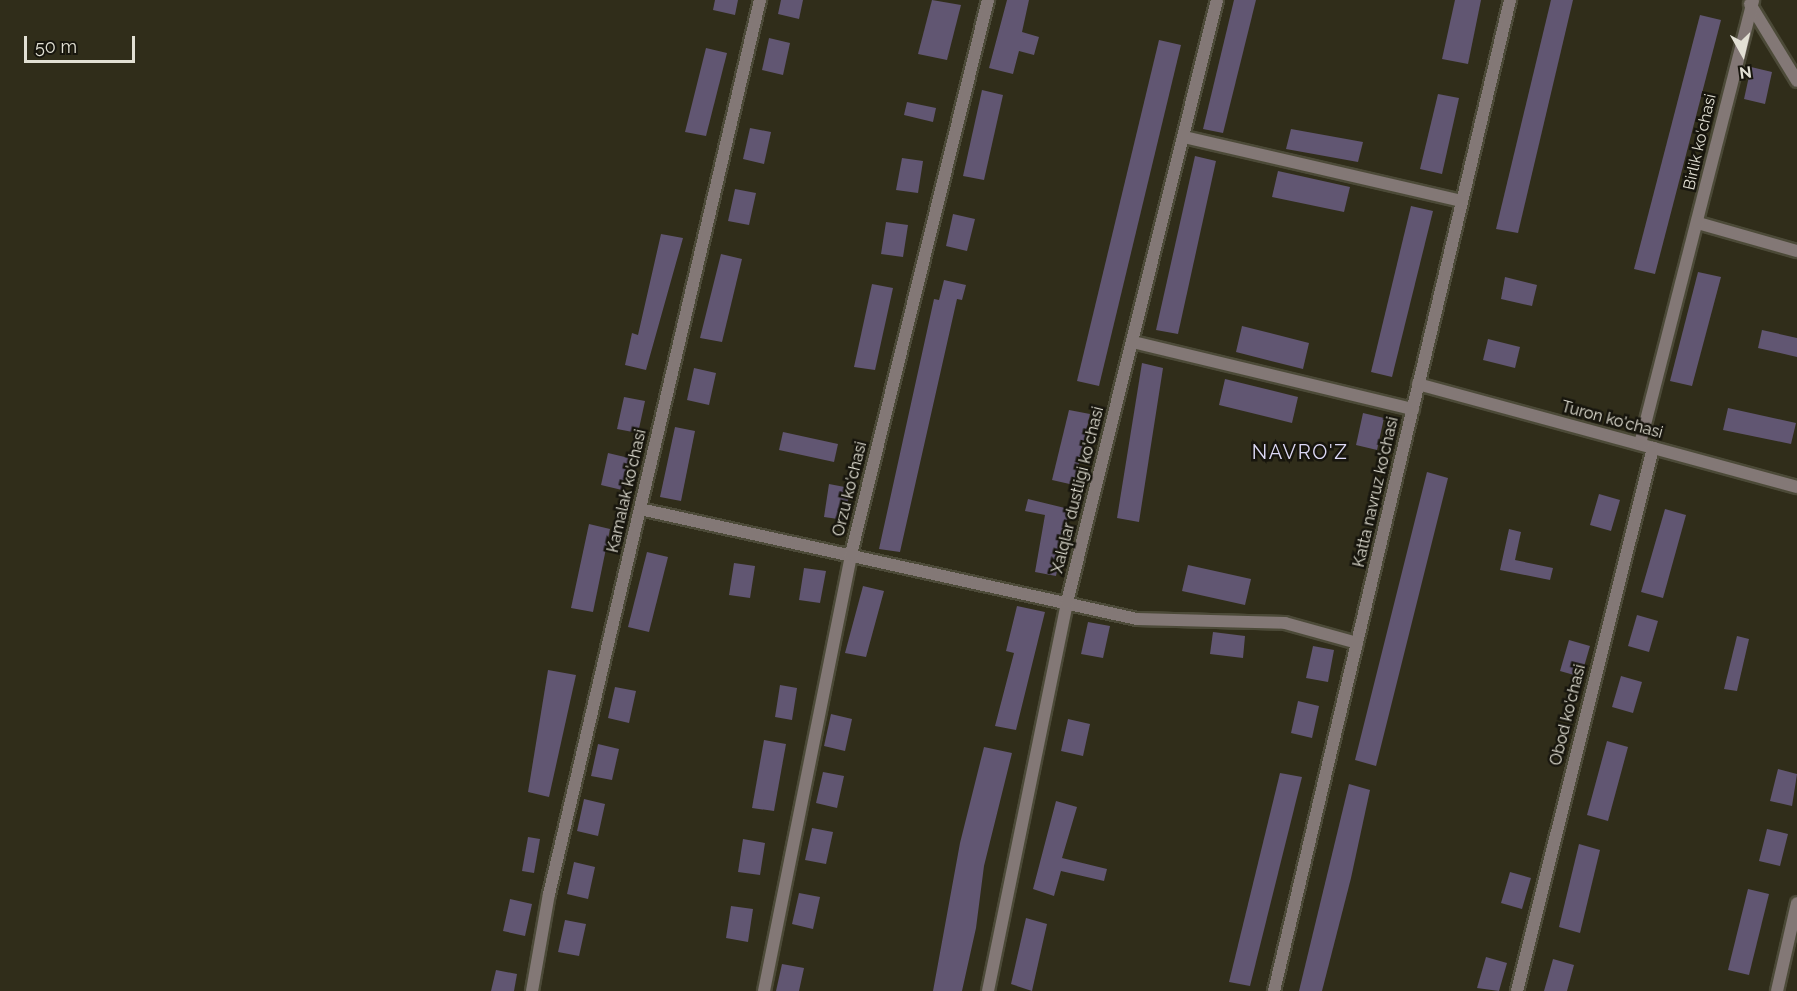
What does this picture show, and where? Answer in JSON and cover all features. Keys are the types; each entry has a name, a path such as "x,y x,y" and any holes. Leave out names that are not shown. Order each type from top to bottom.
{"street":[{"name":"Kamalak ko'chasi","path":"532,991 549,894 760,0"},
{"name":"Orzu ko'chasi","path":"764,991 851,555 988,0"},
{"name":"Xalqlar dustligi ko'chasi","path":"988,991 1067,602 1217,0"},
{"name":"Katta navruz ko'chasi","path":"1274,991 1510,0"},
{"path":"1751,2 1797,81"},
{"name":"Birlik ko'chasi","path":"1640,444 1698,223 1751,2"},
{"path":"1184,137 1462,201"},
{"path":"1698,223 1797,251"},
{"path":"1132,342 1413,409"},
{"name":"Turon ko'chasi","path":"1418,384 1797,487"},
{"name":"Obod ko'chasi","path":"1517,991 1653,448"},
{"path":"640,509 1137,619 1285,623 1357,643"},
{"path":"1777,991 1797,903"}],"building":[{"path":"715,0 738,0 735,15 713,10"},
{"path":"781,0 803,0 799,19 778,14"},
{"path":"932,0 961,5 947,60 918,54"},
{"path":"1007,0 1029,0 1022,32 1039,37 1034,55 1019,51 1013,74 989,68"},
{"path":"1234,0 1256,0 1223,133 1203,129"},
{"path":"1455,0 1481,0 1468,64 1442,59"},
{"path":"1551,0 1573,0 1518,233 1496,229"},
{"path":"1700,15 1721,20 1655,274 1634,269"},
{"path":"769,38 790,43 783,75 762,70"},
{"path":"1159,40 1181,45 1099,386 1077,381"},
{"path":"706,48 727,53 706,136 685,132"},
{"path":"1751,67 1772,72 1765,104 1744,99"},
{"path":"982,90 1003,95 984,180 963,176"},
{"path":"1438,94 1459,98 1442,174 1420,169"},
{"path":"907,102 936,108 933,122 904,115"},
{"path":"750,128 771,132 764,164 743,159"},
{"path":"1291,129 1363,142 1358,162 1286,149"},
{"path":"1195,156 1216,161 1178,334 1156,330"},
{"path":"902,158 923,161 918,193 896,190"},
{"path":"1278,171 1350,187 1344,212 1272,197"},
{"path":"735,189 756,193 749,225 728,221"},
{"path":"1411,206 1433,211 1392,377 1371,372"},
{"path":"953,214 975,219 967,251 946,246"},
{"path":"886,222 908,225 903,257 881,254"},
{"path":"661,234 683,238 646,370 625,365 632,333 638,335"},
{"path":"721,254 742,259 722,342 700,338"},
{"path":"1698,272 1721,277 1692,386 1670,381"},
{"path":"1505,277 1537,285 1532,306 1501,299"},
{"path":"944,280 966,285 962,300 957,299 900,552 879,549 934,299 939,300"},
{"path":"872,284 893,288 875,370 854,367"},
{"path":"1242,326 1309,343 1303,369 1236,352"},
{"path":"1762,330 1797,338 1797,357 1758,348"},
{"path":"1488,339 1520,347 1515,368 1483,360"},
{"path":"1142,363 1163,368 1139,522 1117,518"},
{"path":"694,368 716,373 709,405 687,400"},
{"path":"1225,379 1298,397 1292,423 1219,405"},
{"path":"624,397 645,401 638,433 617,429"},
{"path":"1728,408 1796,423 1791,444 1723,430"},
{"path":"1069,410 1090,414 1074,485 1052,480"},
{"path":"1363,413 1384,418 1377,450 1356,445"},
{"path":"675,427 695,431 681,501 660,497"},
{"path":"783,432 838,444 834,462 779,450"},
{"path":"608,453 629,458 622,490 601,485"},
{"path":"1427,472 1448,478 1376,766 1355,760"},
{"path":"829,484 850,488 845,520 824,517"},
{"path":"1599,494 1620,500 1611,531 1590,525"},
{"path":"1028,499 1069,509 1056,576 1035,572 1045,515 1025,511"},
{"path":"1665,509 1686,515 1663,598 1641,592"},
{"path":"589,524 610,529 593,612 571,608"},
{"path":"1509,529 1521,532 1515,560 1553,568 1550,580 1500,570"},
{"path":"647,552 668,557 649,632 628,627"},
{"path":"734,563 755,566 750,598 729,595"},
{"path":"1188,565 1251,579 1245,605 1182,591"},
{"path":"804,568 826,571 820,603 799,600"},
{"path":"863,586 884,591 866,657 845,653"},
{"path":"1017,606 1045,612 1016,730 995,726 1014,653 1006,651"},
{"path":"1637,615 1658,621 1649,652 1628,646"},
{"path":"1088,622 1110,626 1103,658 1081,654"},
{"path":"1213,632 1245,636 1243,658 1210,654"},
{"path":"1737,636 1749,639 1737,691 1724,689"},
{"path":"1569,640 1590,646 1581,677 1560,671"},
{"path":"1313,646 1334,650 1328,682 1306,678"},
{"path":"548,670 576,675 549,797 528,792"},
{"path":"1621,676 1642,682 1633,713 1612,707"},
{"path":"780,685 797,688 792,720 775,717"},
{"path":"615,687 636,691 629,723 608,718"},
{"path":"1298,701 1319,706 1312,738 1291,733"},
{"path":"831,714 852,719 845,751 824,746"},
{"path":"1068,719 1090,724 1083,756 1061,751"},
{"path":"764,740 786,744 774,811 752,808"},
{"path":"1607,741 1628,747 1608,821 1587,815"},
{"path":"598,744 619,749 612,780 591,776"},
{"path":"984,747 1012,753 984,866 976,928 962,991 933,991 960,843"},
{"path":"1778,769 1797,774 1792,806 1770,801"},
{"path":"823,772 844,776 837,808 816,803"},
{"path":"1280,773 1302,777 1250,986 1229,982"},
{"path":"1349,784 1370,790 1351,878 1322,991 1299,991"},
{"path":"584,799 605,804 598,836 577,831"},
{"path":"1056,801 1077,807 1062,858 1107,869 1104,881 1061,871 1054,896 1033,889"},
{"path":"812,828 833,832 826,864 805,860"},
{"path":"1767,829 1788,834 1780,866 1759,861"},
{"path":"528,837 540,839 534,873 522,871"},
{"path":"743,839 765,843 760,875 738,872"},
{"path":"1579,844 1600,850 1580,933 1559,927"},
{"path":"574,862 595,867 588,899 567,894"},
{"path":"1510,872 1531,878 1522,909 1501,903"},
{"path":"1748,889 1769,894 1749,975 1728,970"},
{"path":"799,893 820,897 813,929 792,924"},
{"path":"510,899 532,904 525,936 503,931"},
{"path":"731,906 753,909 748,942 726,938"},
{"path":"1026,918 1047,924 1032,991 1011,984"},
{"path":"565,920 586,924 579,956 558,952"},
{"path":"1486,957 1507,963 1499,991 1477,988"},
{"path":"1553,959 1574,965 1567,991 1544,991"},
{"path":"782,964 804,968 799,991 776,991"},
{"path":"496,970 517,974 514,991 491,991"}],"district":[{"name":"NAVRO'Z","path":"1300,452"}]}
